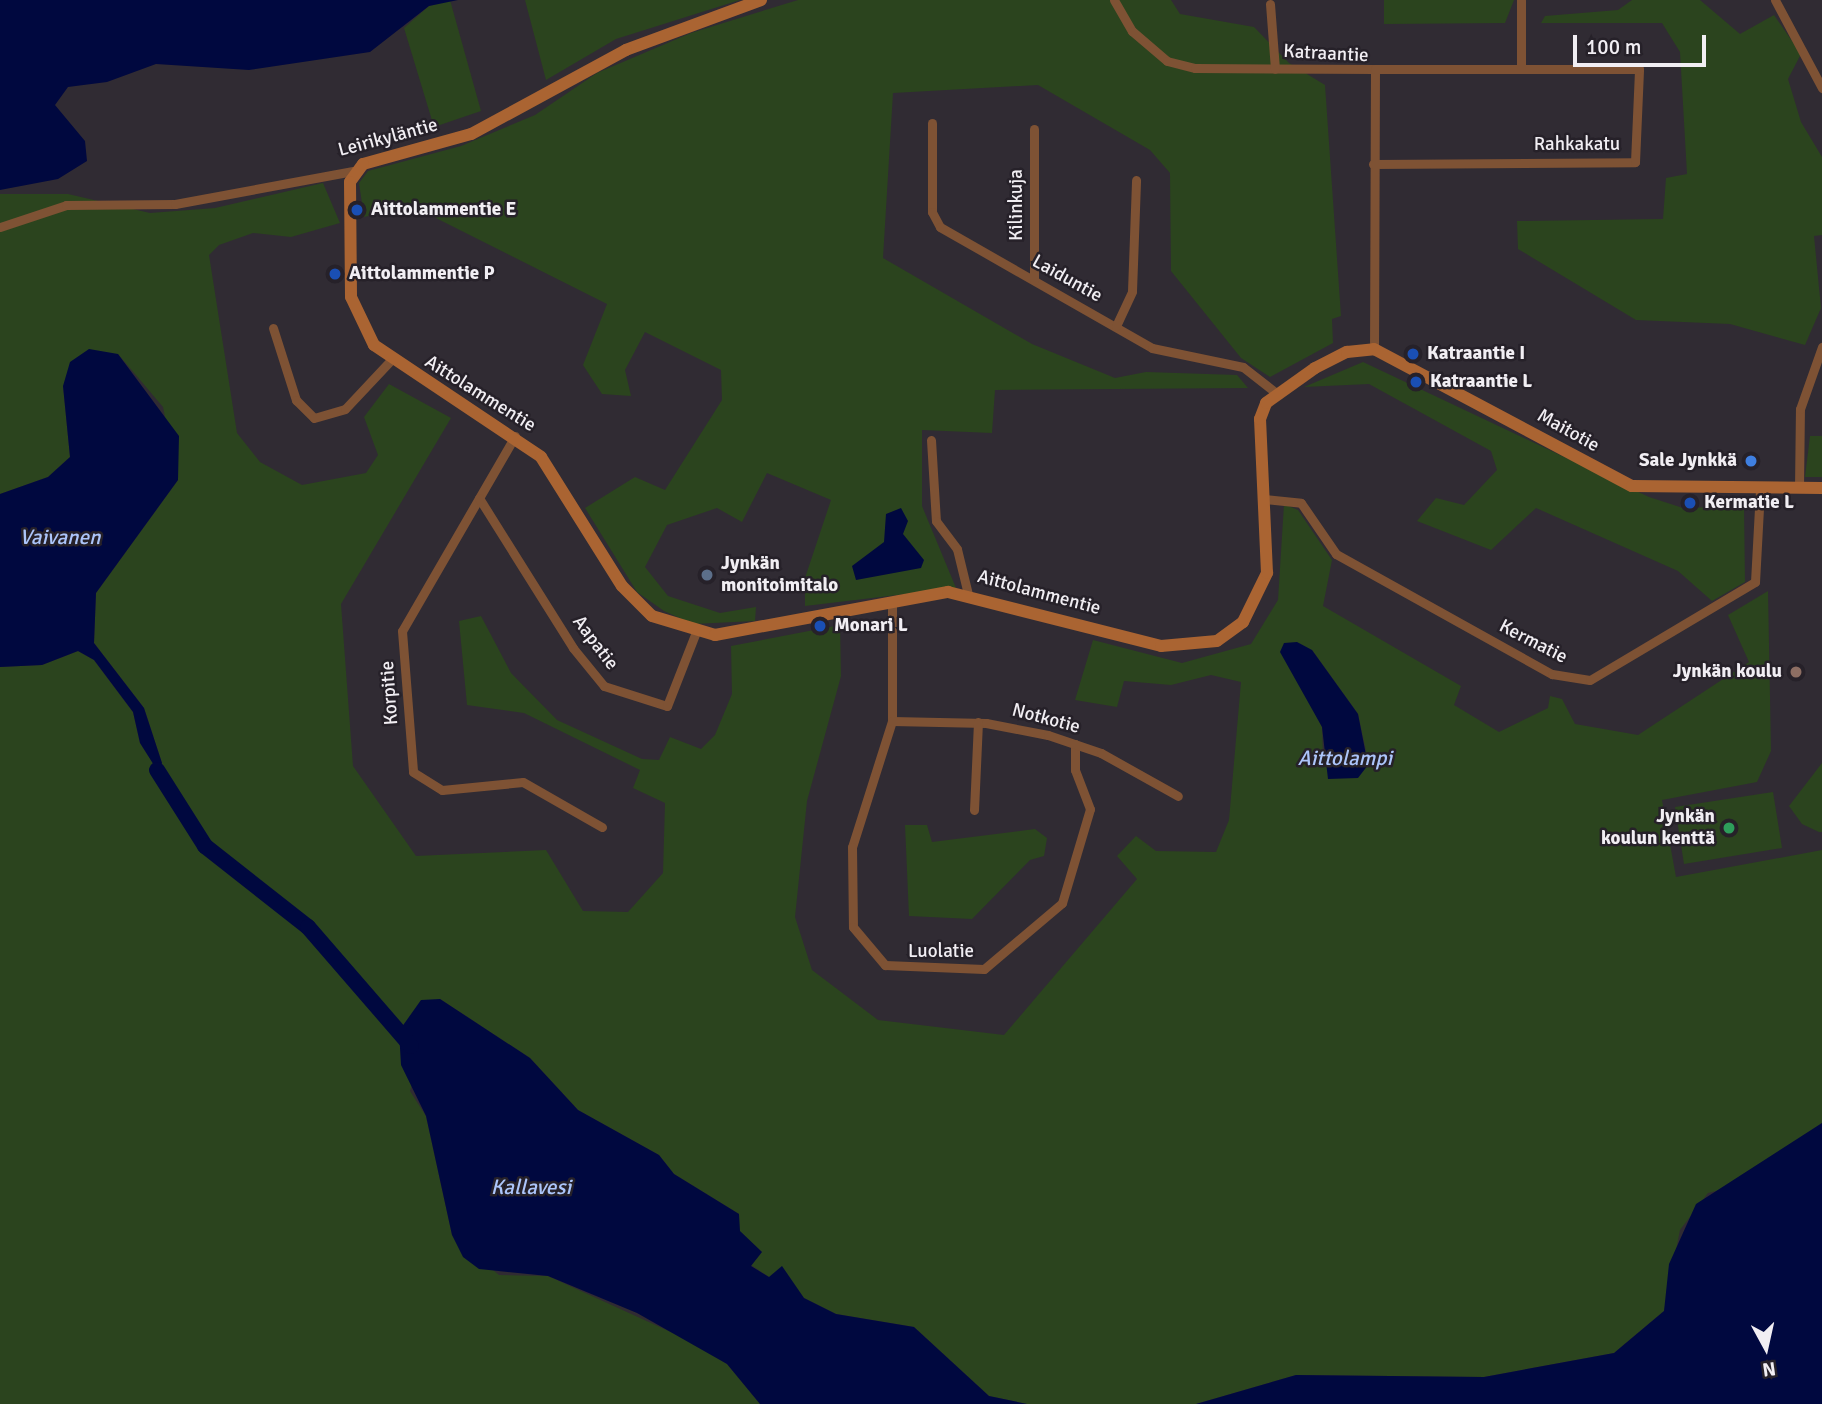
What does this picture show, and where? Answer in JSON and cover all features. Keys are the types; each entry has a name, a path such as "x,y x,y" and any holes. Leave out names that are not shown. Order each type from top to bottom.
{"street":[{"name":"Leirikyläntie","path":"0,227 66,205 175,204 353,171 471,134 626,50 761,0"},
{"name":"Katraantie","path":"1114,0 1132,31 1167,61 1195,68 1375,69 1374,349"},
{"path":"1521,0 1521,69"},
{"path":"1775,0 1822,88"},
{"path":"1270,4 1275,69"},
{"name":"Rahkakatu","path":"1373,164 1635,162 1639,69 1375,69"},
{"name":"Laiduntie","path":"932,122 934,221 1034,281 1172,357 1243,367 1275,392"},
{"name":"Kilinkuja","path":"1034,129 1034,281"},
{"name":"Aittolammentie","path":"353,171 351,298 358,322 390,361 515,436 541,457 636,604 696,632 729,633 892,601 968,594 1161,646 1217,642 1243,622 1267,573 1260,419 1275,392"},
{"path":"1116,326 1132,291 1136,180"},
{"path":"273,328 296,400 314,418 345,409 390,361"},
{"path":"1799,488 1800,409 1822,347"},
{"path":"1275,392 1347,352 1374,349"},
{"name":"Maitotie","path":"1374,349 1632,486 1822,488"},
{"name":"Korpitie","path":"515,436 402,631 413,772 442,790 523,782 602,827"},
{"path":"931,440 936,521 957,549 968,594"},
{"name":"Kermatie","path":"1265,499 1301,503 1336,554 1552,674 1590,680 1755,582 1760,489"},
{"name":"Aapatie","path":"479,498 573,648 604,686 667,706 696,632"},
{"name":"Luolatie","path":"892,601 892,721 855,834 852,902 858,937 897,970 984,970 1062,903 1090,809 1075,770 1075,744"},
{"name":"Notkotie","path":"892,721 978,722 1075,744 1178,796"},
{"path":"974,810 978,722"}],"green space":[{"path":"450,0 481,111 434,127 404,28 429,6"},
{"path":"525,0 740,0 616,39 546,80"},
{"path":"798,0 1171,0 1180,14 1254,27 1289,63 1325,85 1341,316 1332,319 1333,343 1270,377 1241,358 1171,271 1170,173 1150,150 1038,85 893,93 883,258 1032,344 1115,378 1146,372 1237,375 1248,388 995,390 992,433 922,430 922,506 956,588 805,606 805,578 831,500 767,473 742,522 717,508 667,525 645,567 668,596 720,613 756,607 755,621 693,624 664,611 637,592 585,508 635,477 665,490 722,400 721,370 645,332 625,370 631,396 602,394 583,365 607,304 412,206 364,217 359,183 368,171 461,146 535,115 597,73 691,33"},
{"path":"1384,0 1514,0 1505,23 1384,24"},
{"path":"1632,0 1700,0 1740,34 1774,15 1801,54 1788,79 1801,122 1822,157 1822,235 1814,236 1821,308 1805,345 1730,324 1636,320 1518,249 1517,221 1663,219 1666,178 1687,174 1680,52 1662,23 1541,23 1545,16 1618,10"},
{"path":"323,183 340,223 291,237 253,233 219,245 209,255 237,433 260,462 302,485 366,473 378,455 364,417 389,384 451,418 341,604 353,766 416,856 546,850 583,911 628,912 663,873 665,803 633,788 640,770 524,713 467,705 459,621 481,616 511,673 557,720 642,759 659,760 670,737 701,749 715,735 732,694 731,646 840,625 841,676 807,801 795,917 812,970 878,1020 1004,1035 1137,879 1117,856 1136,836 1156,851 1216,852 1229,820 1241,682 1211,675 1171,685 1124,681 1117,707 1075,700 1093,640 1182,663 1251,644 1278,600 1284,504 1298,510 1332,560 1323,606 1461,686 1454,705 1499,732 1548,708 1550,696 1562,699 1575,724 1638,735 1749,662 1728,615 1768,591 1771,751 1757,782 1662,800 1676,877 1822,850 1822,1123 1727,1188 1708,1193 1680,1230 1664,1311 1614,1353 1484,1377 1296,1375 1196,1404 1027,1404 989,1396 914,1327 836,1314 804,1298 786,1277 769,1277 751,1265 762,1252 739,1231 739,1214 674,1174 659,1155 578,1110 530,1058 440,999 410,1091 426,1116 452,1235 499,1275 548,1276 697,1344 727,1364 760,1404 0,1404 0,667 42,665 78,651 94,660 133,712 140,743 158,770 162,763 144,708 94,643 96,593 178,480 163,407 118,354 63,386 70,457 48,477 0,494 0,194 68,194 150,213 215,208","holes":["1312,650 1358,714 1366,751 1323,756 1322,727 1299,681"]},
{"path":"1363,362 1649,497 1683,508 1744,506 1745,582 1712,601 1678,571 1536,508 1491,550 1417,521 1436,498 1464,505 1497,470 1491,451 1369,384 1304,387"},
{"path":"1810,436 1822,436 1822,477 1805,477"},
{"path":"1822,763 1822,832 1819,832 1802,824 1789,806"},
{"name":"Jynkän koulun kenttä","path":"1773,792 1782,848 1684,864 1675,807"},
{"path":"905,825 927,825 932,842 1035,829 1047,838 1044,856 1030,860 972,919 909,916"}],"water":[{"path":"0,0 458,0 429,6 370,52 249,70 156,64 107,82 68,87 55,105 85,141 87,161 58,179 0,190"},
{"name":"Vaivanen","path":"89,349 118,354 179,436 178,480 96,593 94,643 144,708 162,763 157,770 140,743 133,712 94,660 78,651 42,665 0,667 0,494 48,477 70,457 63,386 70,362"},
{"path":"901,508 908,521 903,534 924,560 921,568 856,580 852,566 884,542 886,514"},
{"name":"Aittolampi","path":"1297,642 1312,650 1358,714 1368,765 1358,778 1328,779 1322,727 1280,652 1284,643"},
{"name":"Kallavesi","path":"440,999 530,1058 578,1110 659,1155 674,1174 739,1214 740,1231 762,1252 751,1266 769,1277 782,1266 804,1298 836,1314 914,1327 989,1396 1027,1404 760,1404 727,1364 637,1313 548,1276 479,1269 463,1257 452,1235 426,1116 401,1065 399,1031 421,1000"},
{"path":"1822,1123 1822,1404 1196,1404 1296,1375 1484,1377 1614,1353 1664,1311 1669,1264 1696,1204"}],"waterway":[{"path":"157,770 205,846 308,927 411,1046"}],"place":[{"name":"Aittolammentie E","path":"357,210"},
{"name":"Aittolammentie P","path":"335,274"},
{"name":"Katraantie I","path":"1413,354"},
{"name":"Katraantie L","path":"1416,382"},
{"name":"Sale Jynkkä","path":"1751,461"},
{"name":"Kermatie L","path":"1690,503"},
{"name":"Jynkän monitoimitalo","path":"707,575"},
{"name":"Monari L","path":"820,626"},
{"name":"Jynkän koulu","path":"1796,672"},
{"name":"Jynkän koulun kenttä","path":"1729,828"}]}
